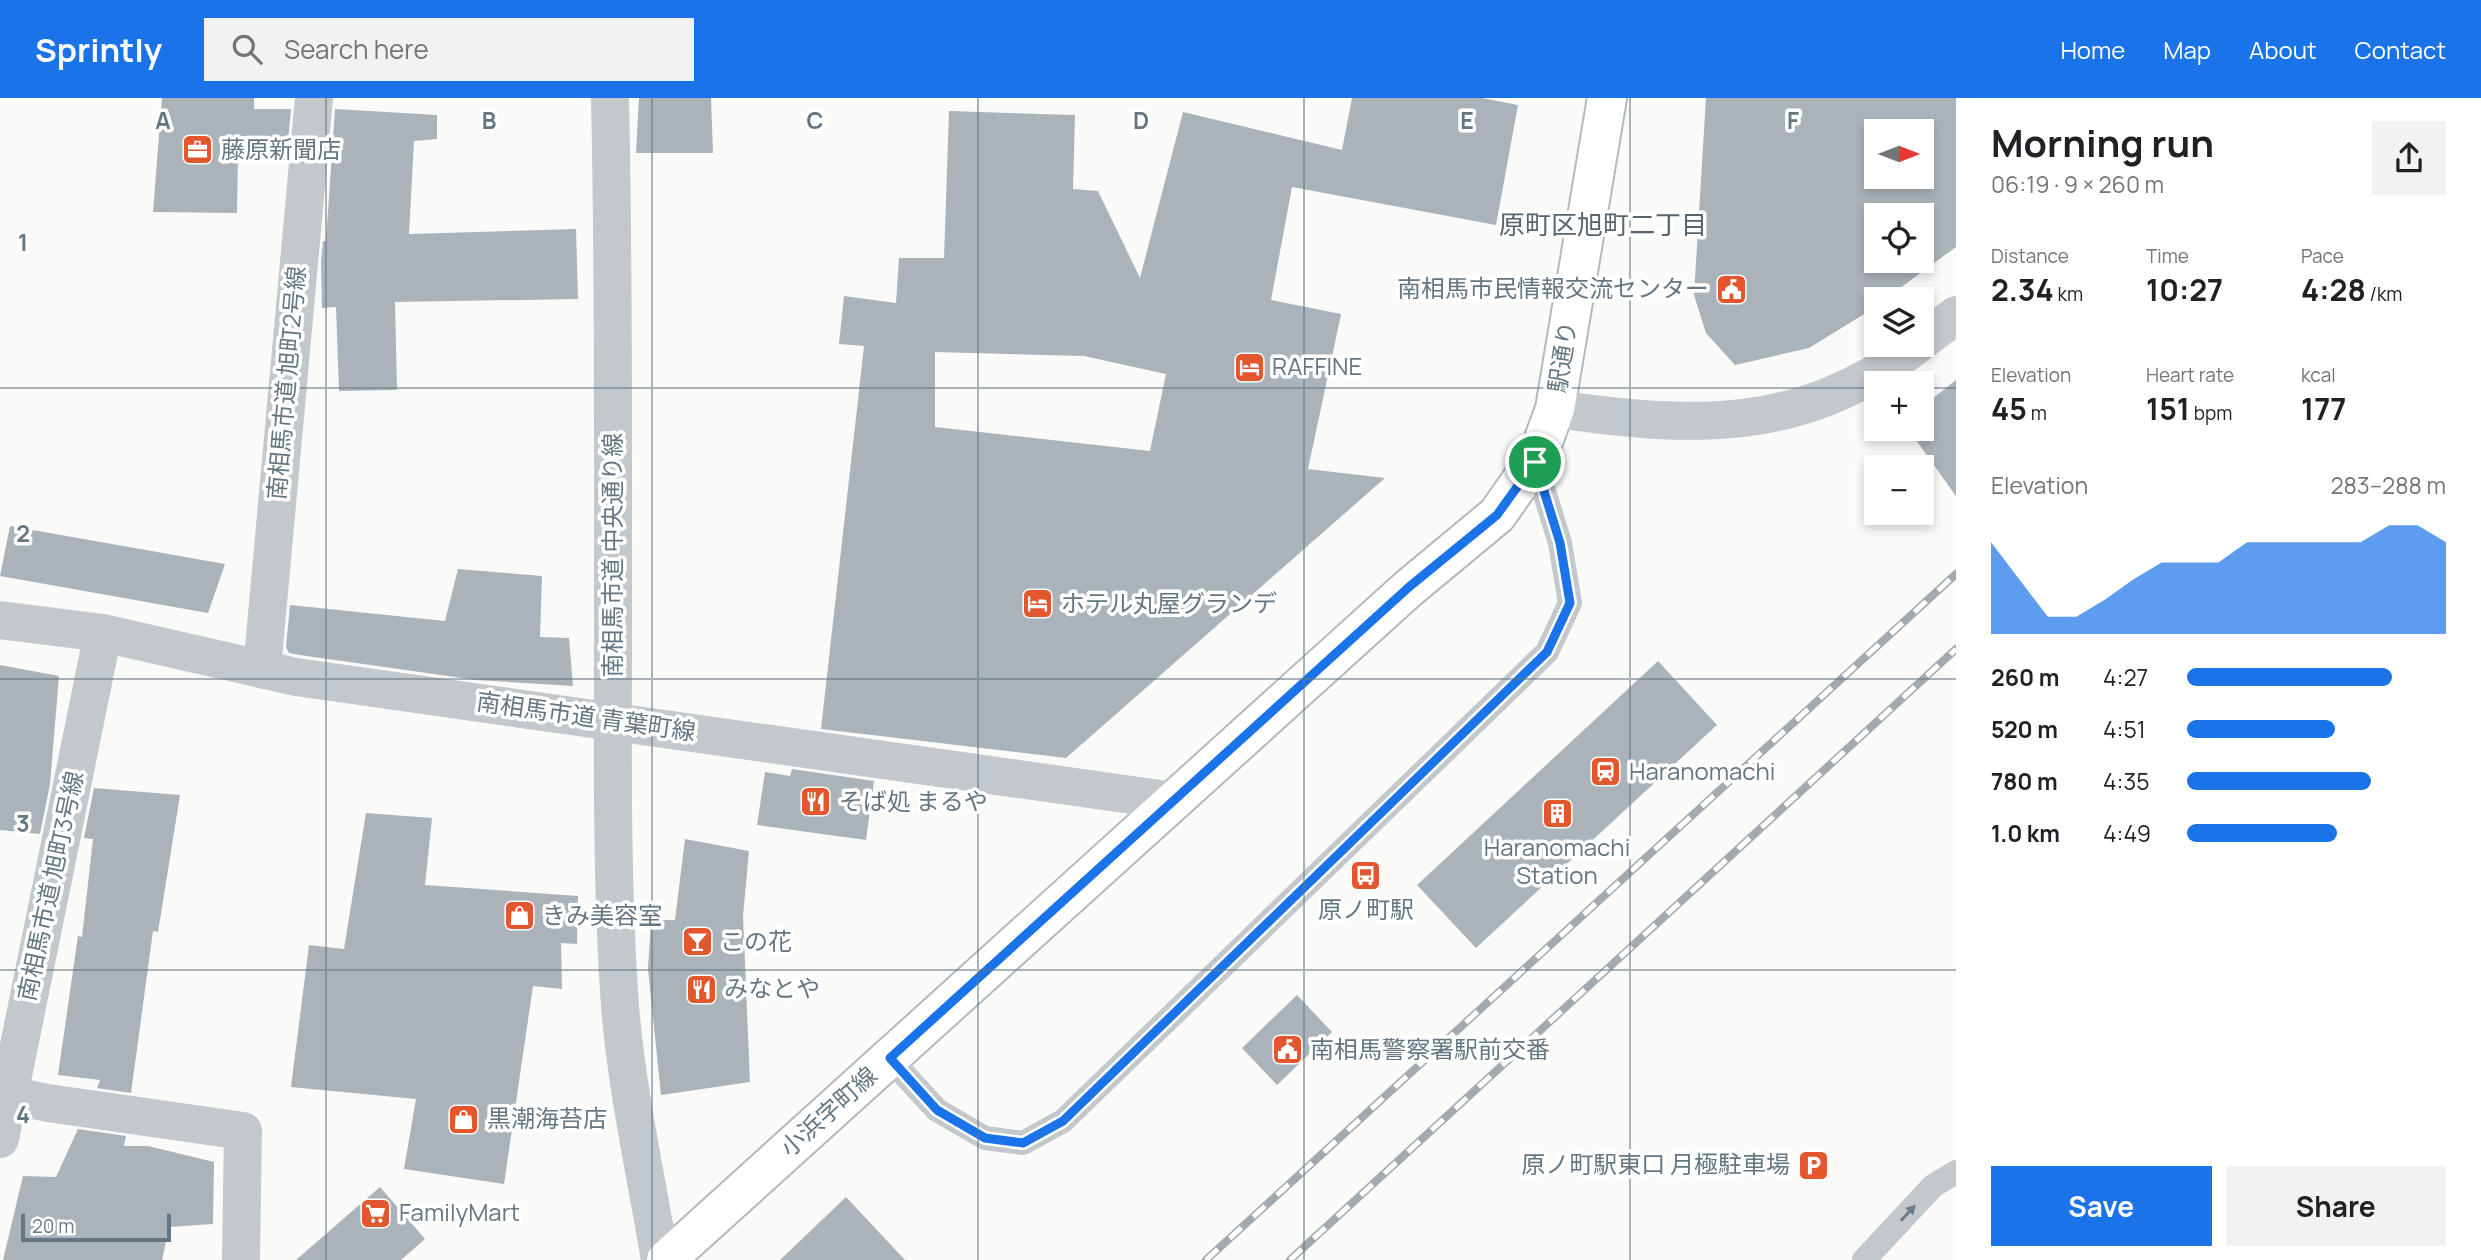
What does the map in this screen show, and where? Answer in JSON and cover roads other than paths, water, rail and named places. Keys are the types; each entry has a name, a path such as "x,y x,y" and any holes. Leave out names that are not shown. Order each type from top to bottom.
{"main road":[{"name":"駅通り","path":"1555,410 1607,98"},
{"name":"小浜字町線","path":"666,1260 1409,587 1497,515 1535,462 1555,410"}],"street":[{"name":"南相馬市道 旭町2号線","path":"262,669 314,98"},
{"name":"南相馬市道 中央通り線","path":"610,98 614,258 611,719 614,897 621,1008 632,1112 660,1260"},
{"path":"1934,332 1956,315"},
{"path":"1555,410 1644,421 1731,421 1789,411 1853,384 1897,357"},
{"name":"南相馬市道 青葉町線","path":"0,620 103,633 296,677 611,719 640,726 1174,801"},
{"name":"南相馬市道 旭町3号線","path":"0,1139 103,633"},
{"path":"9,1095 243,1131 241,1260"}],"lane":[{"path":"890,1058 937,1110 985,1138 1023,1143 1063,1121 1547,652 1570,603 1560,543 1535,462"},
{"path":"1864,1260 1933,1186 1956,1172"}],"railway":[{"path":"1206,1260 1956,574"},
{"path":"1290,1260 1956,649"}],"place":[{"name":"藤原新聞店","path":"198,150"},
{"name":"南相馬市民情報交流センター","path":"1732,289"},
{"name":"RAFFINE","path":"1249,367"},
{"name":"ホテル丸屋グランデ","path":"1038,604"},
{"name":"Haranomachi","path":"1606,772"},
{"name":"そば処 まるや","path":"816,802"},
{"name":"Haranomachi Station","path":"1557,814"},
{"name":"原ノ町駅","path":"1366,876"},
{"name":"きみ美容室","path":"519,916"},
{"name":"この花","path":"697,942"},
{"name":"みなとや","path":"701,989"},
{"name":"南相馬警察署駅前交番","path":"1287,1050"},
{"name":"黒潮海苔店","path":"464,1119"},
{"name":"原ノ町駅東口 月極駐車場","path":"1813,1165"},
{"name":"FamilyMart","path":"376,1213"}],"district":[{"name":"原町区旭町二丁目","path":"1603,225"}]}
